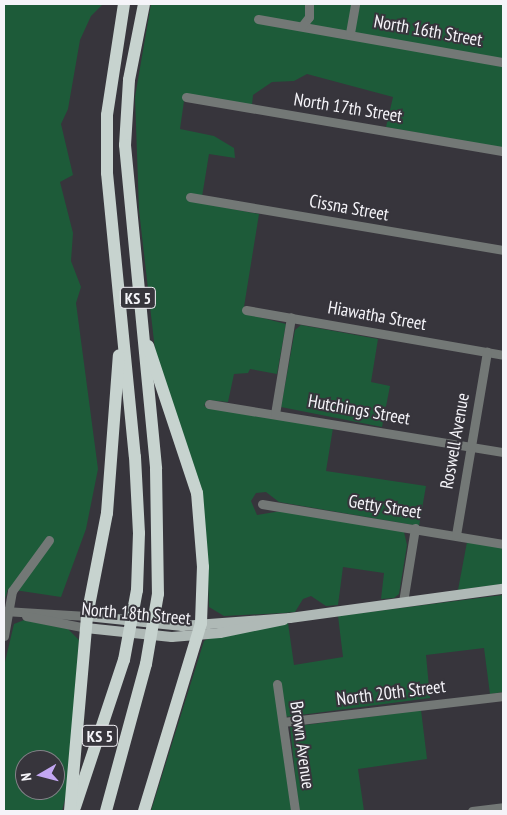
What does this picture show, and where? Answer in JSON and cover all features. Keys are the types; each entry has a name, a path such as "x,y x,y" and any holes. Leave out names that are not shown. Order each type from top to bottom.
{"highway":[{"name":"KS 5","path":"72,811 124,660 137,590 139,533 135,457 107,173 107,115 124,4"},
{"name":"KS 5","path":"106,811 146,664 158,594 156,470 140,320 125,144 129,80 144,4"},
{"path":"140,320 197,493 202,527 200,629 144,811"},
{"path":"72,811 87,622 107,513 122,322"},
{"path":"110,811 116,777"}],"main road":[{"name":"North 18th Street","path":"87,622 172,637 200,629 269,625 290,618 503,589"}],"street":[{"path":"302,26 310,17 309,4"},
{"path":"350,33 355,4"},
{"name":"North 16th Street","path":"258,19 350,33 503,62"},
{"name":"North 17th Street","path":"186,97 503,151"},
{"name":"Cissna Street","path":"190,197 503,250"},
{"name":"Hiawatha Street","path":"246,310 503,355"},
{"path":"275,414 291,317"},
{"name":"Roswell Avenue","path":"456,535 487,352"},
{"name":"Hutchings Street","path":"209,404 503,452"},
{"name":"Getty Street","path":"262,504 503,544"},
{"path":"403,602 415,528"},
{"path":"4,636 6,611 15,584 48,540"},
{"name":"North 18th Street","path":"6,611 87,622"},
{"name":"Brown Avenue","path":"277,684 295,811"},
{"name":"North 20th Street","path":"283,722 503,696"},
{"path":"472,811 503,808"}],"green space":[{"path":"4,4 103,4 91,16 80,40 68,109 61,124 73,175 60,182 73,233 71,261 81,287 76,303 98,469 86,529 61,597 8,589 4,602"},
{"path":"151,4 503,4 503,148 386,127 393,97 307,74 294,81 272,82 253,95 252,105 185,94 180,129 214,136 234,148 235,158 209,154 201,203 259,214 243,313 286,324 277,374 250,369 248,373 234,374 228,402 207,400 204,406 333,428 326,471 426,486 419,526 279,502 266,492 256,493 251,501 257,515 281,511 404,532 407,545 399,594 394,598 381,599 384,573 343,567 338,605 326,606 311,596 303,599 295,612 224,616 209,607 207,544 155,350 139,210 135,97"},
{"path":"301,325 378,339 371,382 390,386 382,427 281,407 295,330"},
{"path":"467,542 503,548 503,584 458,590"},
{"path":"503,595 503,692 490,694 484,648 426,655 430,698 285,717 280,680 274,681 292,811 151,811 204,641 211,637 288,623 294,665 343,657 338,616"},
{"path":"24,620 68,629 79,640 65,799 65,750 15,750 15,800 65,800 62,811 4,811 4,666 14,624"},
{"path":"421,710 427,759 358,769 364,811 299,811 290,727"}]}
